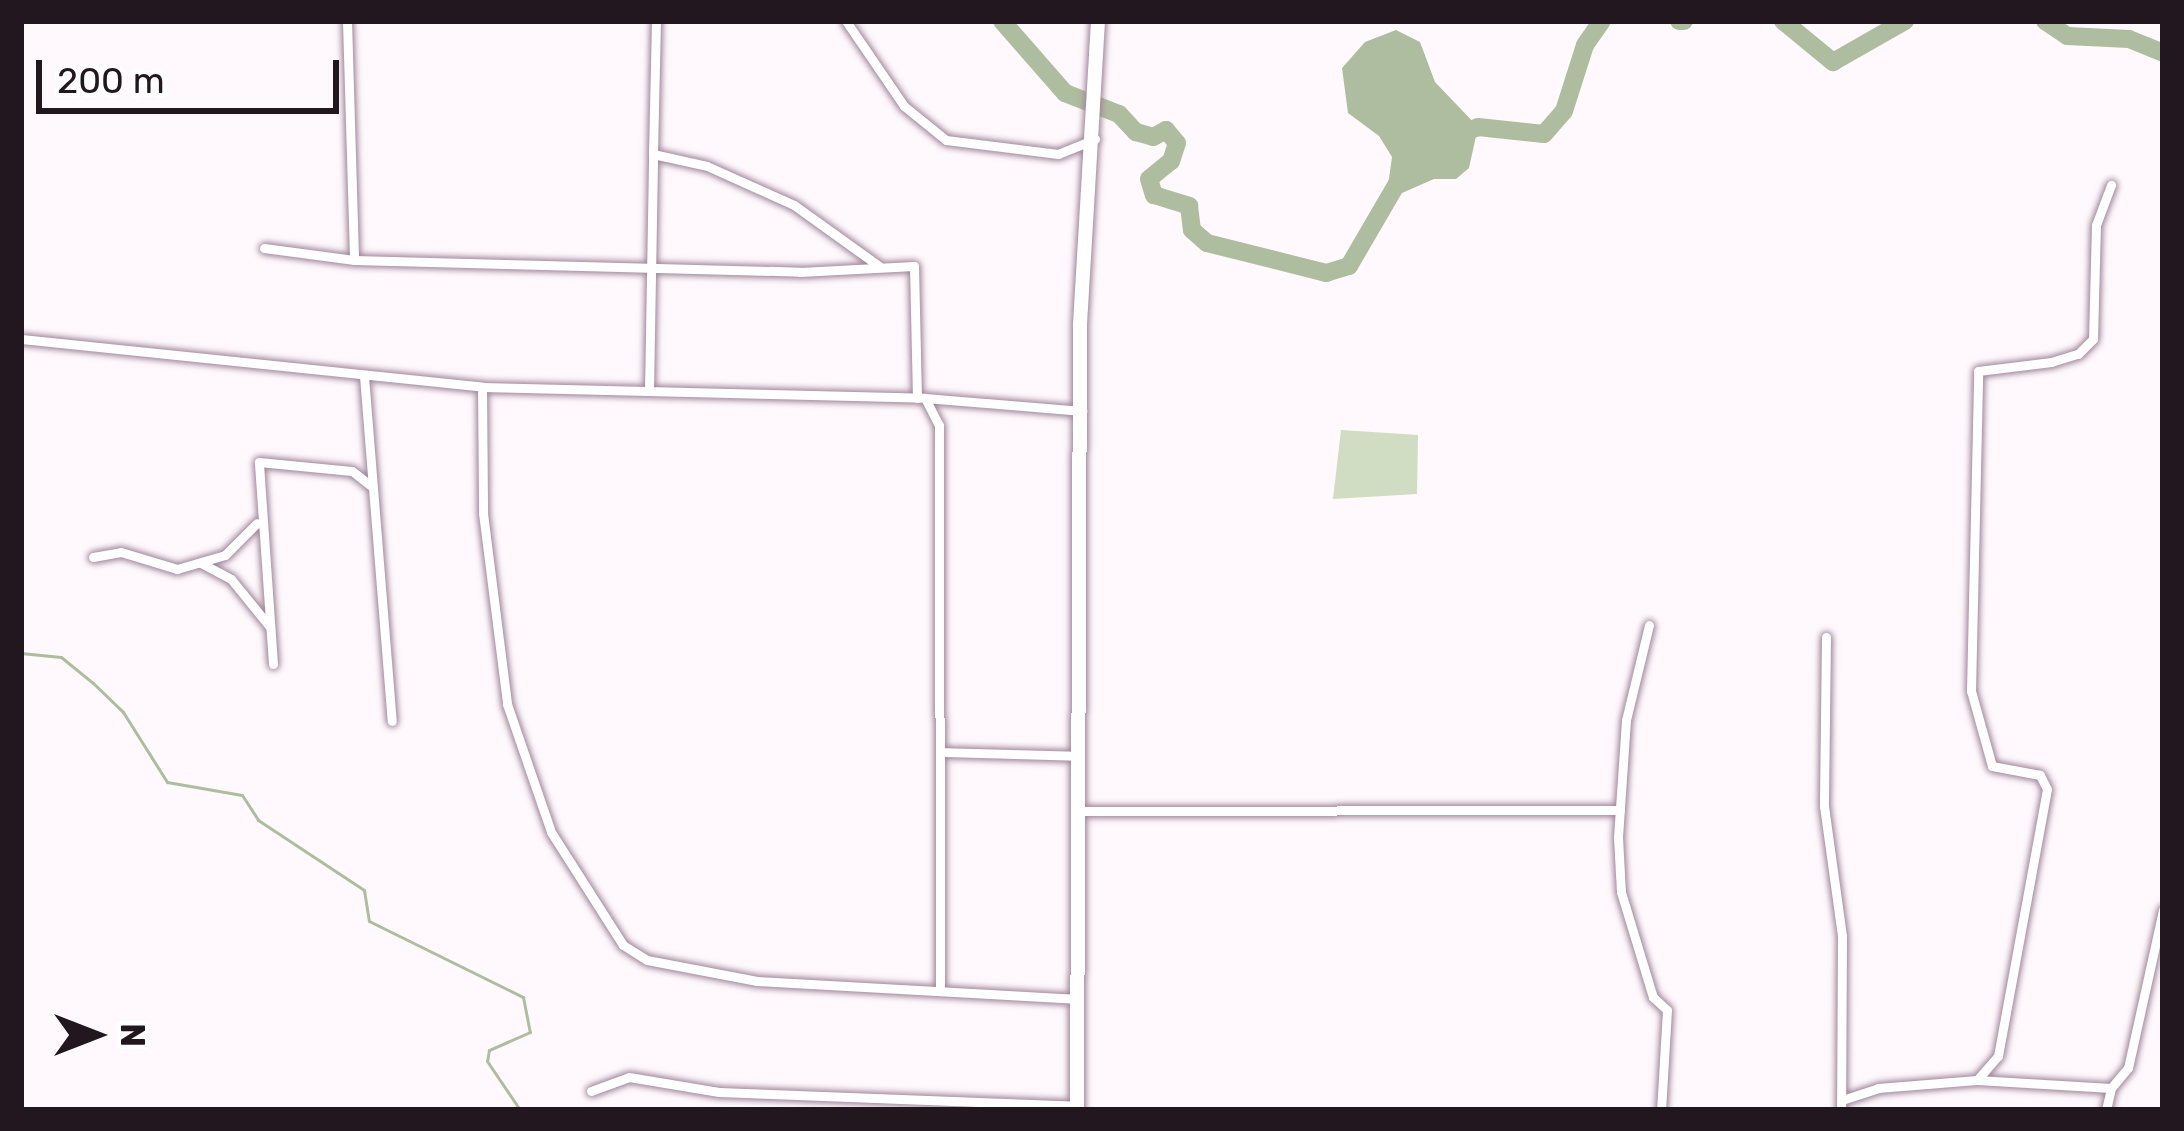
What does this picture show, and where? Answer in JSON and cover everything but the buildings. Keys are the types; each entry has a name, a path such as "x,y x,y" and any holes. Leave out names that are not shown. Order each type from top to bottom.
{"main road":[{"path":"1077,1108 1074,999 1081,811 1082,259 1098,118 1098,21"}],"street":[{"path":"347,21 354,260"},
{"path":"650,391 656,21"},
{"path":"846,21 904,106 946,140 1058,154 1095,139"},
{"path":"653,154 707,166 794,205 879,266"},
{"path":"1977,1080 1998,1057 2011,1007 2047,789 2040,775 1991,766 1971,692 1978,371 2051,362 2078,354 2093,339 2096,225 2111,185"},
{"path":"264,248 354,260 800,272 914,266 921,398 939,425"},
{"path":"21,339 482,387 921,398 1082,411"},
{"path":"364,376 392,721"},
{"path":"482,387 484,513 507,704 527,780 604,921 647,960 705,974 1074,999"},
{"path":"940,990 939,425 953,401"},
{"path":"352,471 367,452"},
{"path":"273,664 258,518 260,462 352,471 370,485"},
{"path":"93,557 121,552 162,568 200,562 232,551 258,518"},
{"path":"200,562 230,579 270,627"},
{"path":"1649,625 1626,720 1620,810 1622,892 1653,997 1667,1010 1661,1110"},
{"path":"1826,637 1824,806 1842,936 1841,1105 1879,1088 1977,1080 2111,1088"},
{"path":"941,752 1081,756"},
{"path":"1081,811 1620,810"},
{"path":"2106,1110 2111,1088 2128,1068 2163,910"},
{"path":"591,1090 629,1077 719,1092 927,1105 1077,1108"}],"shaded area":[{"path":"1396,30 1420,42 1435,82 1478,127 1469,168 1456,179 1434,179 1386,200 1392,157 1379,136 1348,113 1342,68 1365,42"},
{"path":"1341,430 1418,435 1417,494 1333,499"}],"waterway":[{"path":"1002,21 1065,93 1119,114 1136,132 1153,137 1166,130 1177,143 1171,161 1149,179 1154,195 1189,206 1192,230 1207,243 1326,273 1349,266 1399,180"},
{"path":"1458,134 1478,127 1544,134 1564,111 1585,45 1602,21"},
{"path":"1679,21 1684,21"},
{"path":"1783,21 1833,62 1905,21"},
{"path":"2045,21 2067,36 2129,39 2163,53"},
{"path":"21,653 61,657 93,683 123,712 167,782 242,795 258,820 364,890 369,921 523,997 530,1032 489,1050 487,1061 520,1110"}]}
